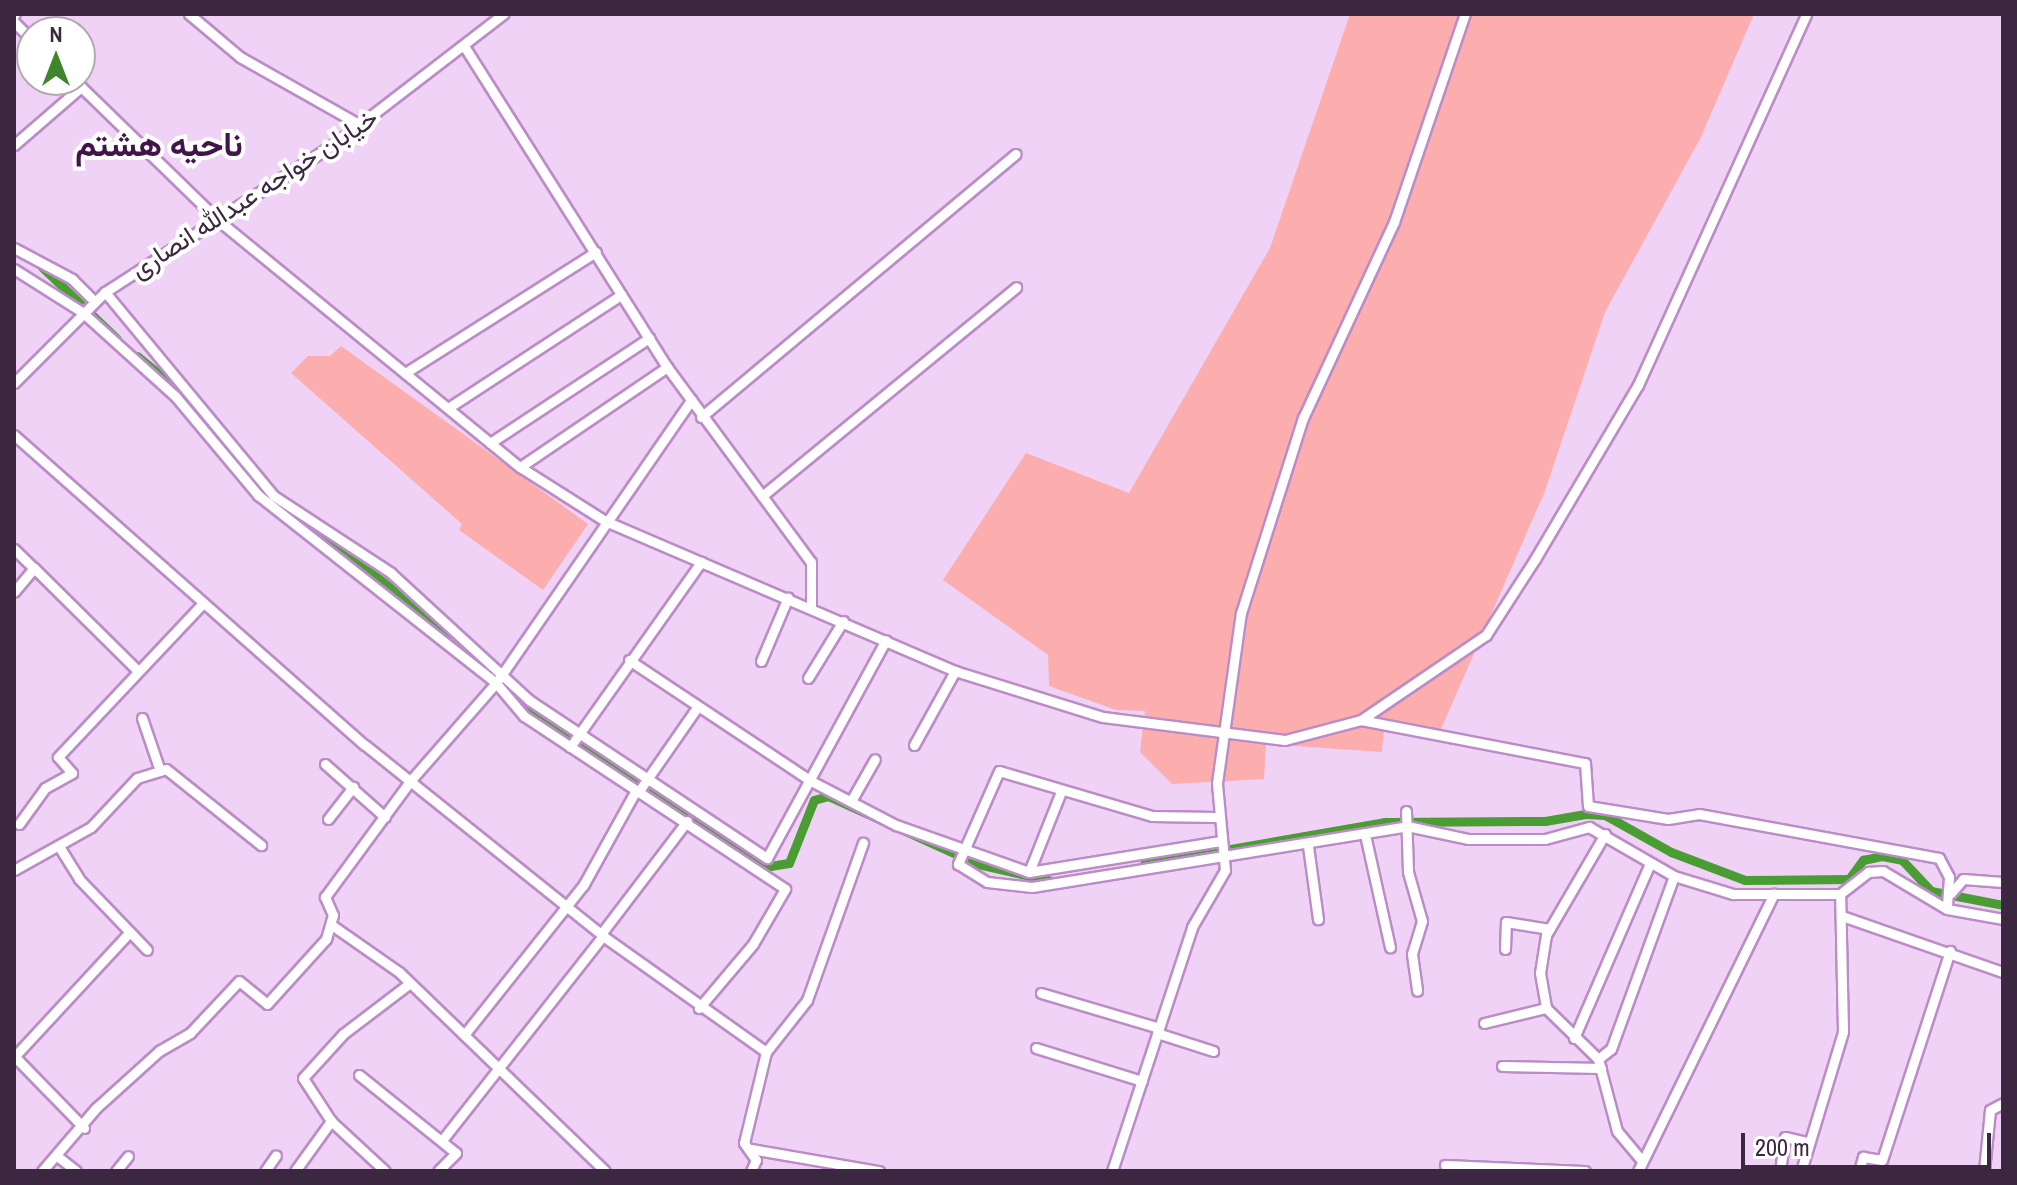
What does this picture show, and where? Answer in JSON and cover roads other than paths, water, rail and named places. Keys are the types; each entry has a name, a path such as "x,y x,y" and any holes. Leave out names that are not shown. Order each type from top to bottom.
{"street":[{"path":"189,14 240,57 360,125"},
{"name":"خیابان خواجه عبدالله انصاری","path":"14,383 105,292 219,221 360,125 503,14"},
{"path":"1112,1171 1192,927 1225,870 1216,817 1241,613 1303,418 1394,222 1465,14"},
{"path":"90,96 219,221 520,467 605,521 955,671 1103,717 1228,729 1285,740 1361,720 1477,643 1535,559 1638,385 1806,14"},
{"path":"464,46 667,367 811,562 811,607"},
{"path":"14,145 65,96"},
{"path":"701,417 1016,154"},
{"path":"14,248 72,279 94,301"},
{"path":"405,373 596,252"},
{"path":"14,269 82,312 176,397 258,495 496,683 524,716 687,821 757,873 785,889 783,898 699,1008"},
{"path":"762,496 1016,287"},
{"path":"105,292 274,496 391,573 500,672 577,731 767,858"},
{"path":"448,408 621,295"},
{"path":"490,443 649,338"},
{"path":"520,467 667,367"},
{"path":"605,1171 498,1063 410,983 333,926 325,897 411,780 496,683 500,672 691,400"},
{"path":"14,435 202,604 411,780 602,935 699,1008 766,1052"},
{"path":"14,549 138,671"},
{"path":"570,747 577,731 701,562"},
{"path":"14,592 34,568"},
{"path":"761,661 788,597"},
{"path":"16,824 45,788 72,773 58,757 138,671 150,666 202,604"},
{"path":"808,678 843,621"},
{"path":"757,873 811,781 886,640"},
{"path":"629,660 696,709 811,781 962,848 1029,872 1221,841"},
{"path":"914,745 955,671"},
{"path":"464,1035 568,906 637,790 648,779 696,709"},
{"path":"142,718 160,771 210,801 261,845"},
{"path":"1361,720 1585,763 1589,827"},
{"path":"851,801 875,759"},
{"path":"325,764 385,817"},
{"path":"16,862 60,848 137,778 160,771"},
{"path":"1216,817 1152,816 1060,794 999,771 962,848 958,864 987,882 1032,887 1224,856 1366,839 1407,826 1468,839 1545,839 1589,827 1674,876 1733,894 1840,894 1868,872 1883,871 1947,909 2003,919"},
{"path":"328,819 353,787"},
{"path":"1029,872 1060,794"},
{"path":"1588,806 1668,819 1699,814 1939,858 1951,893"},
{"path":"1406,811 1408,872 1422,921 1412,954 1417,991"},
{"path":"443,1139 498,1063 602,935 687,821"},
{"path":"1605,834 1549,929 1540,973 1546,1008 1599,1064 1617,1131 1640,1166"},
{"path":"1366,839 1390,947"},
{"path":"863,843 807,1000 766,1052 744,1143 751,1149 879,1171"},
{"path":"1308,846 1318,919"},
{"path":"60,848 129,933 147,950"},
{"path":"1574,1038 1650,863"},
{"path":"1599,1064 1611,1049 1674,876"},
{"path":"1947,909 1951,893 1963,879 2003,882"},
{"path":"1640,1166 1774,894"},
{"path":"1801,1171 1807,1142 1843,1032 1840,894"},
{"path":"1842,916 1950,951 2003,972"},
{"path":"1505,949 1506,922 1549,929"},
{"path":"42,1171 84,1128 96,1108 159,1051 190,1033 239,981 267,1004 333,926"},
{"path":"84,1128 14,1057 129,933"},
{"path":"1859,1171 1863,1157 1882,1160 1950,951"},
{"path":"385,1171 331,1121 303,1078 343,1034 410,983"},
{"path":"1041,993 1213,1051"},
{"path":"1484,1023 1546,1008"},
{"path":"1036,1048 1142,1081"},
{"path":"1502,1066 1599,1064"},
{"path":"359,1075 443,1139 456,1153 438,1171"},
{"path":"1984,1171 1990,1110 2003,1103"},
{"path":"295,1171 331,1121"},
{"path":"1780,1171 1785,1137 1807,1142"},
{"path":"751,1149 751,1171"},
{"path":"265,1171 276,1155"},
{"path":"57,1156 76,1171"},
{"path":"116,1171 128,1156"},
{"path":"1445,1165 1585,1171"}],"waterway":[{"path":"41,266 117,339"},
{"path":"137,356 182,393 275,501"},
{"path":"297,516 450,633"},
{"path":"500,678 534,716 770,866 789,863 814,800 828,796 978,864 1051,881"},
{"path":"1144,864 1385,822 1545,821 1585,814 1605,815 1671,852 1745,880 1849,879 1863,860 1882,856 1902,860 1931,891 2003,905"}],"district":[{"name":"ناحیه هشتم","path":"159,145"}]}
